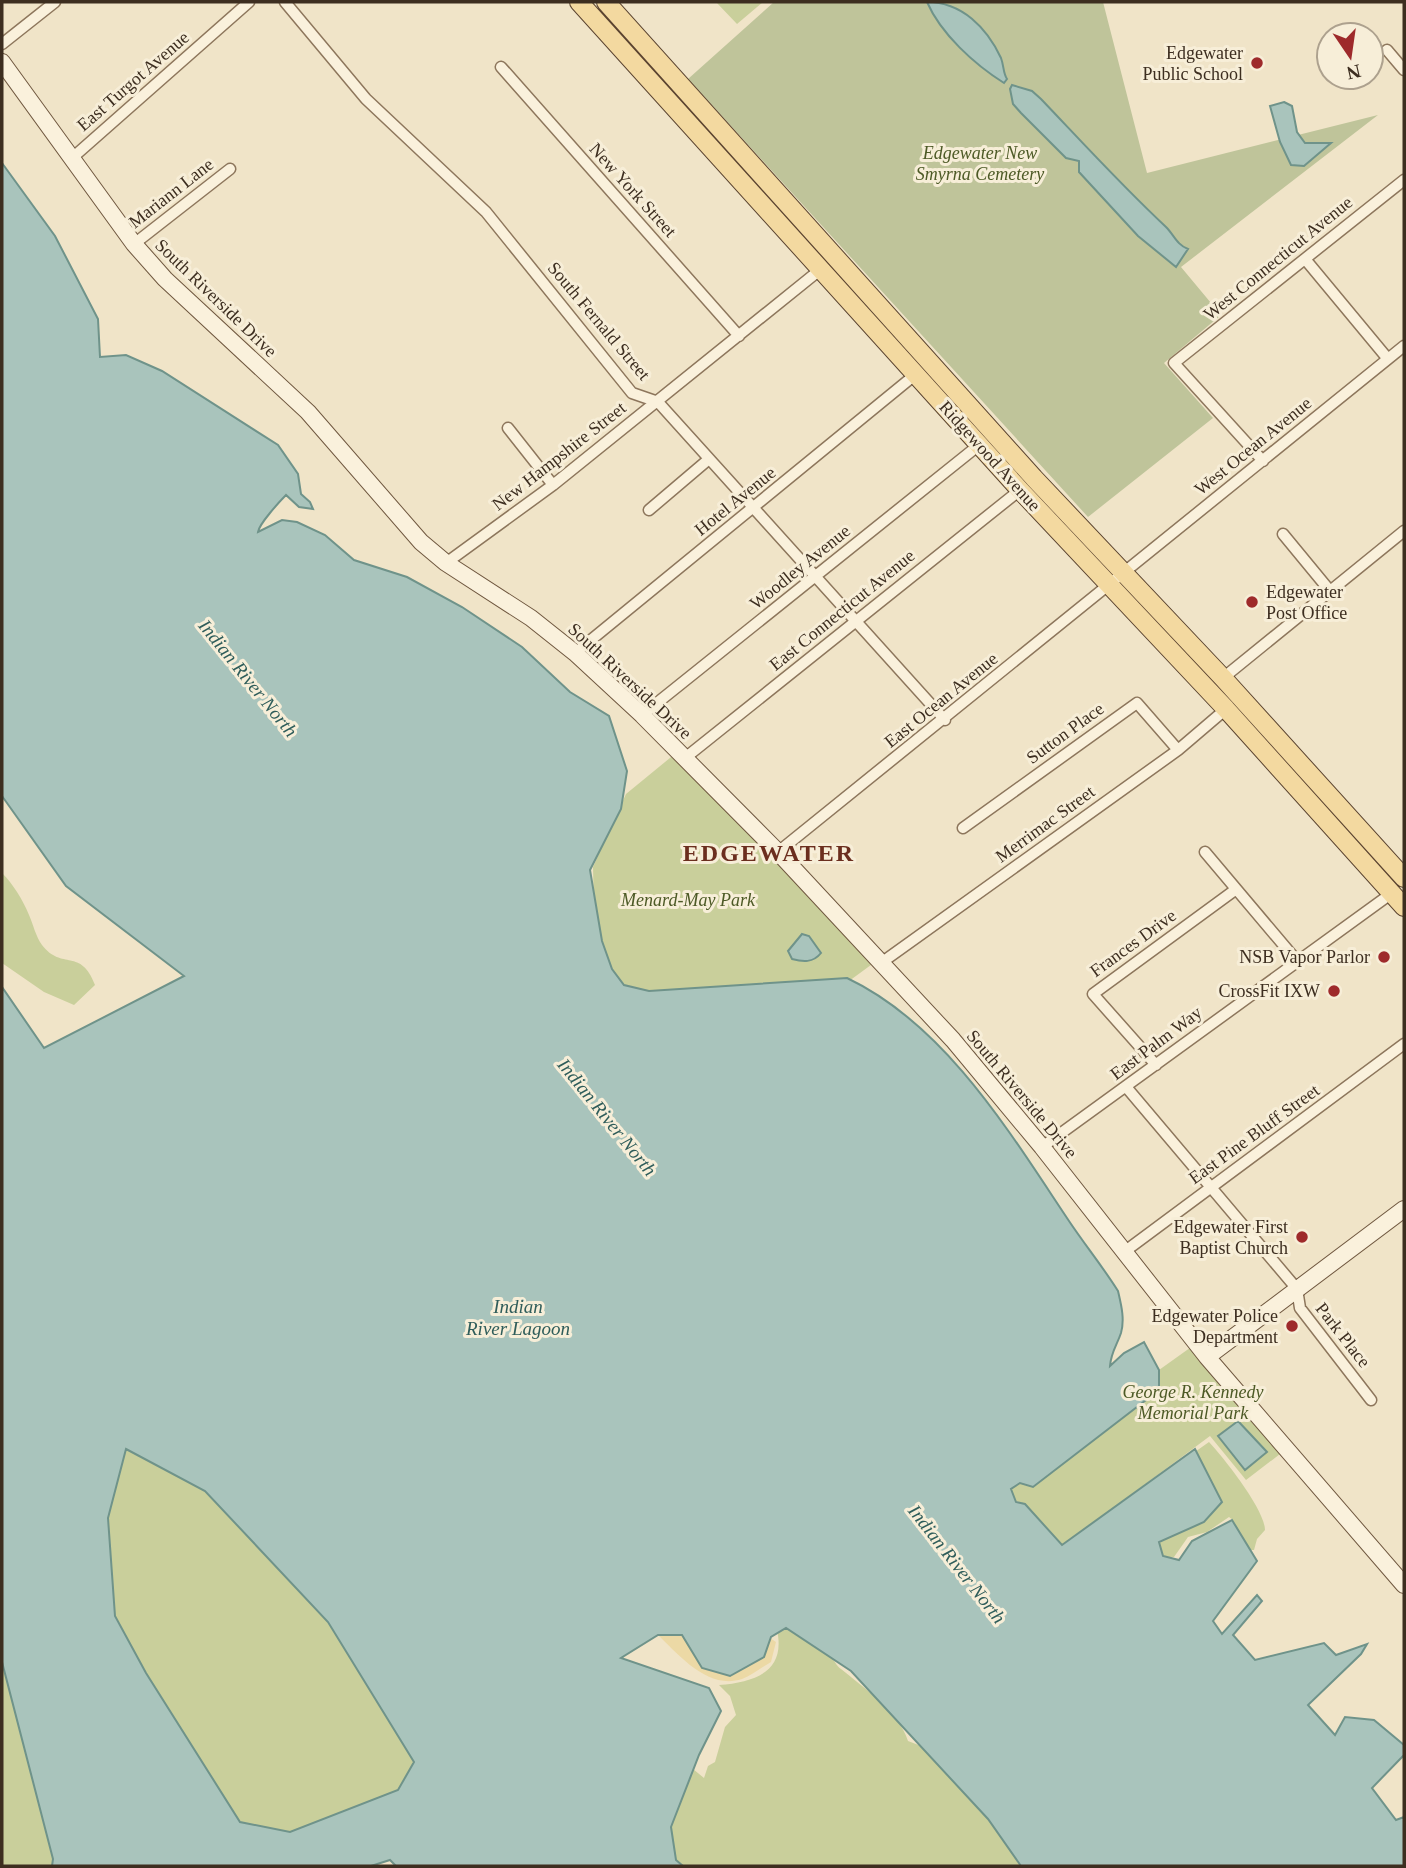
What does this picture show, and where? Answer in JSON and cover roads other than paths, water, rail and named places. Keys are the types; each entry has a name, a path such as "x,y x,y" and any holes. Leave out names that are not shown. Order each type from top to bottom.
{"main road":[{"name":"Ridgewood Avenue","path":"606,2 915,346 1404,878"},
{"name":"Ridgewood Avenue","path":"581,4 1020,490 1400,898"},
{"path":"581,4 603,12 656,70 675,79"},
{"path":"725,162 740,168 808,242 825,246"},
{"path":"823,271 840,277 901,343 915,346"},
{"path":"1270,758 1279,757 1324,806 1346,814"}],"street":[{"path":"2,44 55,2"},
{"name":"East Turgot Avenue","path":"71,159 249,2"},
{"name":"South Fernald Street","path":"285,2 366,99 486,212 632,393 657,402 945,720"},
{"path":"1388,50 1404,70"},
{"name":"South Riverside Drive","path":"2,62 134,244 165,279 308,412 421,542 446,563 531,618 575,653 642,715 778,852 953,1040 1042,1147 1207,1357 1401,1575"},
{"name":"New York Street","path":"501,67 739,335"},
{"name":"Mariann Lane","path":"134,244 230,169"},
{"name":"West Connecticut Avenue","path":"1263,461 1174,363 1404,180"},
{"path":"1306,259 1388,359"},
{"name":"New Hampshire Street","path":"446,563 553,485 823,271"},
{"name":"West Ocean Avenue","path":"1124,574 1404,346"},
{"name":"Hotel Avenue","path":"575,653 916,374"},
{"path":"508,428 553,485"},
{"name":"Woodley Avenue","path":"642,715 979,445"},
{"path":"649,510 709,459"},
{"name":"East Connecticut Avenue","path":"685,758 1020,490"},
{"path":"1223,678 1404,531"},
{"path":"1283,534 1330,592"},
{"name":"East Ocean Avenue","path":"778,852 1124,574"},
{"name":"Sutton Place","path":"963,828 1137,703 1178,750"},
{"name":"Merrimac Street","path":"881,963 1178,750 1226,709"},
{"path":"1205,852 1297,961"},
{"name":"Frances Drive","path":"1156,1065 1093,994 1235,890"},
{"name":"East Palm Way","path":"1042,1147 1127,1088 1297,961 1400,898"},
{"name":"East Pine Bluff Street","path":"1124,1252 1404,1044"},
{"name":"Park Place","path":"1127,1088 1297,1289 1300,1308 1371,1399"},
{"path":"1207,1357 1404,1209"}],"water":[{"path":"927,2 940,3 962,12 981,27 1001,58 1007,79 1004,83 959,47"},
{"path":"1012,85 1032,91 1041,99 1178,242 1188,249 1176,267 1138,236 1079,172 1079,161 1066,158 1021,113 1013,104 1010,89"},
{"path":"1284,102 1292,106 1297,132 1305,143 1331,143 1304,166 1291,165 1280,142 1270,106"},
{"name":"Indian River Lagoon","path":"2,163 55,236 98,319 100,357 126,355 162,371 278,445 298,474 301,494 313,509 299,507 286,495 258,532 282,520 297,522 325,535 354,560 407,577 462,607 522,647 570,692 609,716 627,771 621,809 590,870 602,941 612,969 624,985 649,991 847,978 883,998 915,1023 973,1084 1118,1291 1122,1328 1110,1366 1124,1353 1144,1342 1159,1370 1159,1390 1033,1487 1020,1483 1011,1489 1016,1502 1025,1504 1062,1545 1195,1449 1222,1502 1204,1522 1159,1542 1163,1556 1179,1560 1192,1541 1232,1520 1257,1561 1213,1621 1222,1634 1257,1595 1262,1601 1233,1635 1255,1660 1324,1643 1336,1655 1367,1644 1361,1654 1308,1705 1335,1735 1345,1717 1374,1720 1404,1745 1404,1755 1372,1788 1396,1820 1404,1817 1404,1866 1021,1866 988,1819 851,1671 786,1628 771,1637 764,1657 730,1676 702,1668 682,1635 658,1635 621,1658 709,1688 721,1711 699,1755 671,1827 676,1860 683,1866 396,1866 390,1860 371,1866 52,1866 53,1859 2,1662 2,987 44,1048 184,976 66,886 2,796","holes":["126,1449 205,1491 328,1622 414,1762 398,1790 290,1832 240,1822 146,1673 115,1616 108,1518"]},
{"path":"802,934 809,936 821,953 811,960 792,959 788,951"},
{"path":"1238,1421 1267,1452 1245,1470 1218,1436"}],"place":[{"name":"Edgewater Public School","path":"1257,63"},
{"name":"Edgewater Post Office","path":"1252,602"},
{"name":"NSB Vapor Parlor","path":"1384,957"},
{"name":"CrossFit IXW","path":"1334,991"},
{"name":"Edgewater First Baptist Church","path":"1302,1237"},
{"name":"Edgewater Police Department","path":"1292,1326"}],"district":[{"name":"EDGEWATER","path":"769,853"}],"park label":[{"name":"Edgewater New Smyrna Cemetery","path":"980,163"},
{"name":"Menard-May Park","path":"688,900"},
{"name":"George R. Kennedy Memorial Park","path":"1193,1402"}],"water label":[{"name":"Indian River North","path":"248,678"},
{"name":"Indian River North","path":"607,1117"},
{"name":"Indian River North","path":"957,1564"}]}
